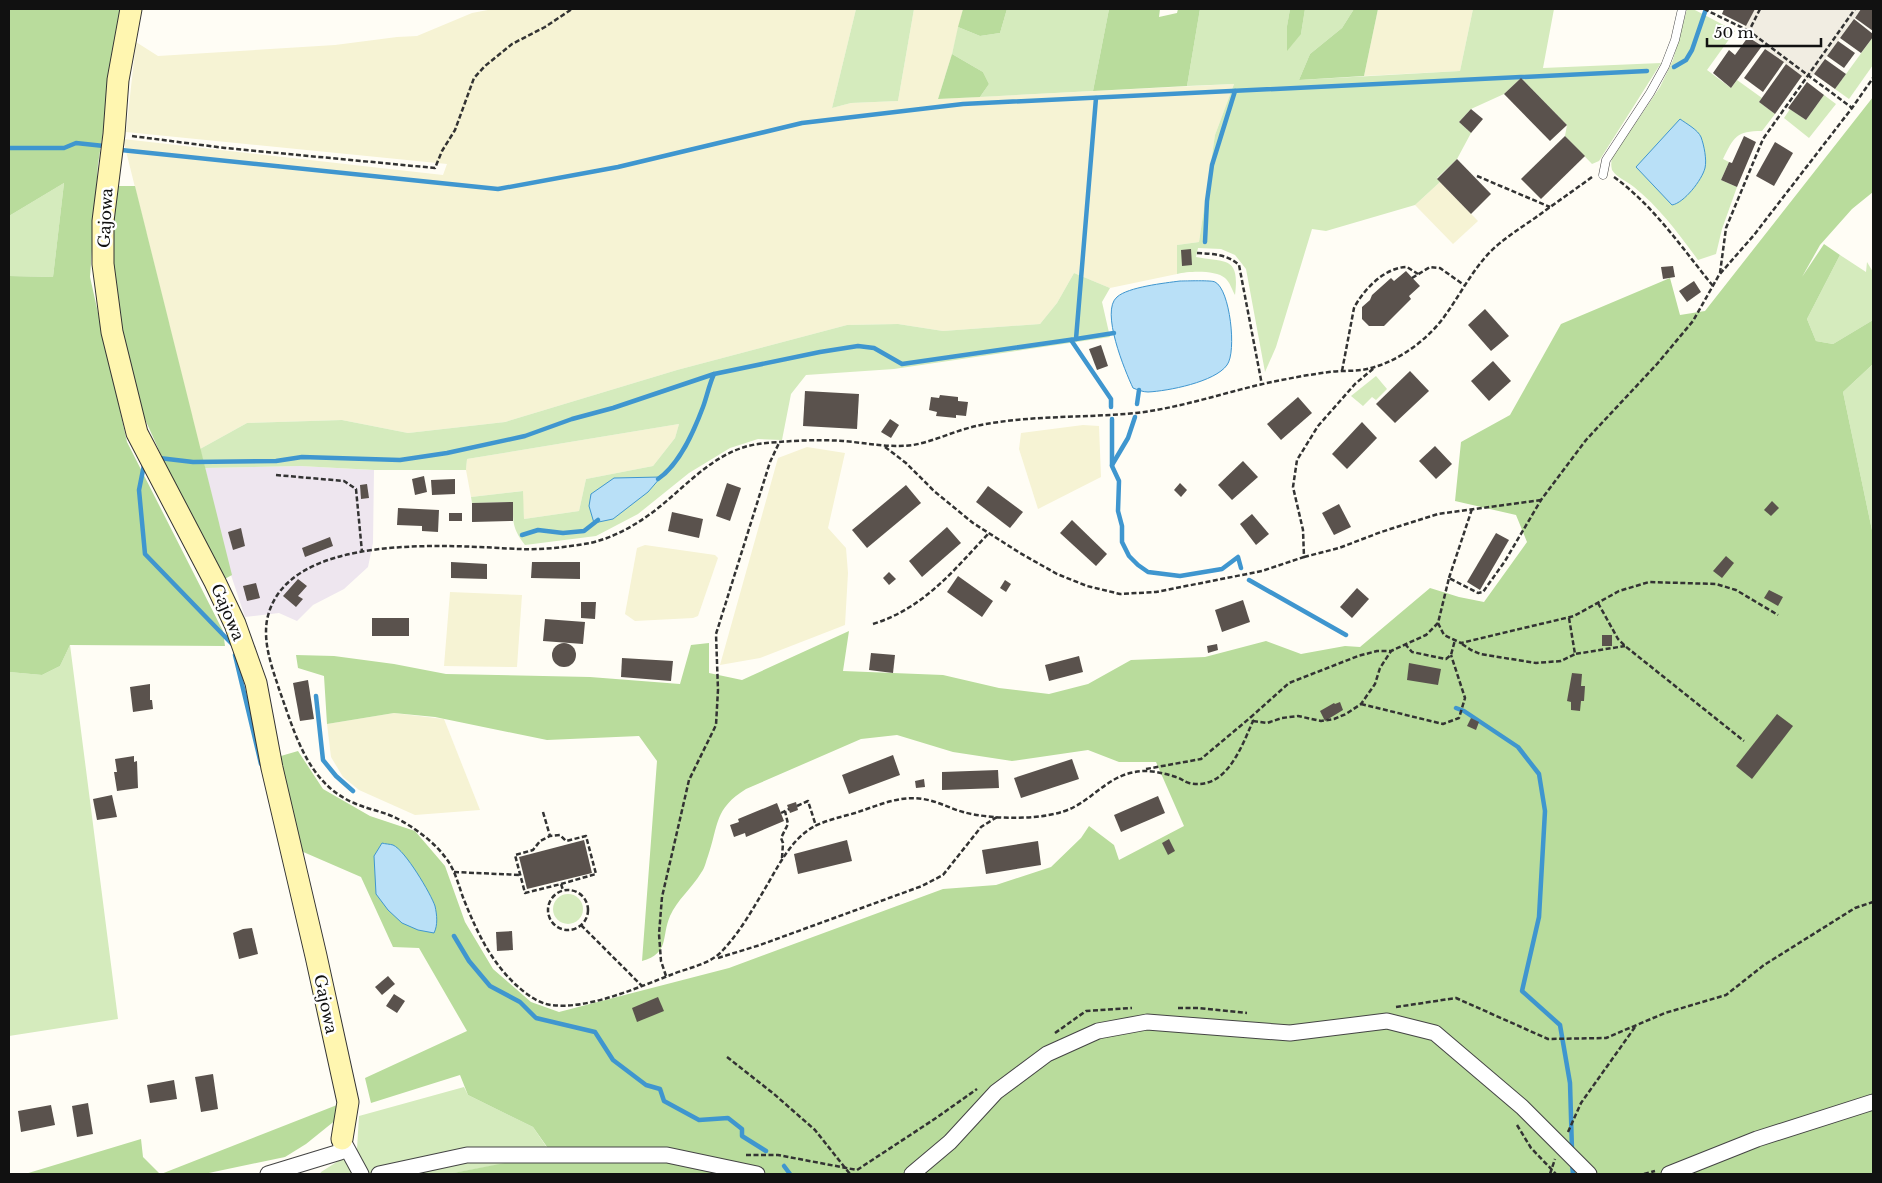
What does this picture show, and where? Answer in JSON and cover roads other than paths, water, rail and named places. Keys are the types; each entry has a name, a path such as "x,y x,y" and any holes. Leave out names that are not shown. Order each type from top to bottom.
{"street":[{"name":"Gajowa","path":"131,9 118,80 114,134 102,222 103,264 112,332 137,433 235,624 256,683 272,768 312,937 348,1102 340,1152 268,1174"},
{"path":"912,1174 950,1142 996,1092 1047,1054 1098,1032 1147,1022 1290,1033 1387,1021 1434,1033 1522,1107 1589,1174"},
{"path":"1669,1174 1757,1139 1873,1102"},
{"path":"342,1139 361,1174"},
{"path":"380,1174 467,1155 667,1156 757,1174"}],"lane":[{"path":"1603,175 1606,160 1650,93 1665,66 1675,40 1682,9"}],"water":[{"path":"1680,119 1700,134 1706,165 1700,179 1692,190 1682,200 1672,205 1636,167"},
{"path":"1180,281 1213,281 1220,287 1228,308 1232,335 1230,358 1227,365 1221,371 1202,381 1179,388 1148,392 1133,388 1112,327 1112,304 1117,297 1129,291"},
{"path":"661,477 648,492 613,519 594,523 589,506 591,494 614,478"},
{"path":"382,843 393,845 398,849 411,863 423,883 435,906 437,920 434,933 418,930 402,923 388,910 376,894 374,856"}],"waterway":[{"path":"1674,67 1686,60 1692,50 1706,9"},
{"path":"121,150 498,189 618,167 802,123 963,104 1647,71"},
{"path":"1205,242 1207,201 1212,165 1235,91"},
{"path":"159,458 193,462 276,461 302,457 400,460 447,453 525,436 572,419 613,408 714,374 820,352 858,346 874,348 902,364 1076,339 1096,98"},
{"path":"9,148 64,148 76,143 104,146"},
{"path":"1076,339 1114,333"},
{"path":"1071,340 1111,399 1111,407"},
{"path":"658,479 666,473 680,456 691,436 714,374"},
{"path":"1137,404 1139,390"},
{"path":"1112,465 1128,438 1135,417"},
{"path":"1112,419 1112,466 1119,481 1118,511 1122,526 1122,542 1129,556 1148,572 1180,576 1222,569 1238,557 1241,568"},
{"path":"144,465 139,490 145,554 233,645"},
{"path":"522,535 538,530 563,533 584,531 598,520"},
{"path":"1249,580 1346,635"},
{"path":"235,655 261,764"},
{"path":"316,696 323,760 336,776 353,791"},
{"path":"1456,708 1464,711 1518,747 1539,774 1545,811 1539,917 1522,991 1560,1025 1570,1083 1572,1150"},
{"path":"454,936 469,961 490,986 520,1002 536,1018 595,1032 613,1060 646,1085 660,1089 664,1101 699,1120 728,1118 742,1129 742,1136 766,1151"},
{"path":"1572,1163 1573,1174"},
{"path":"784,1166 790,1174"}]}
